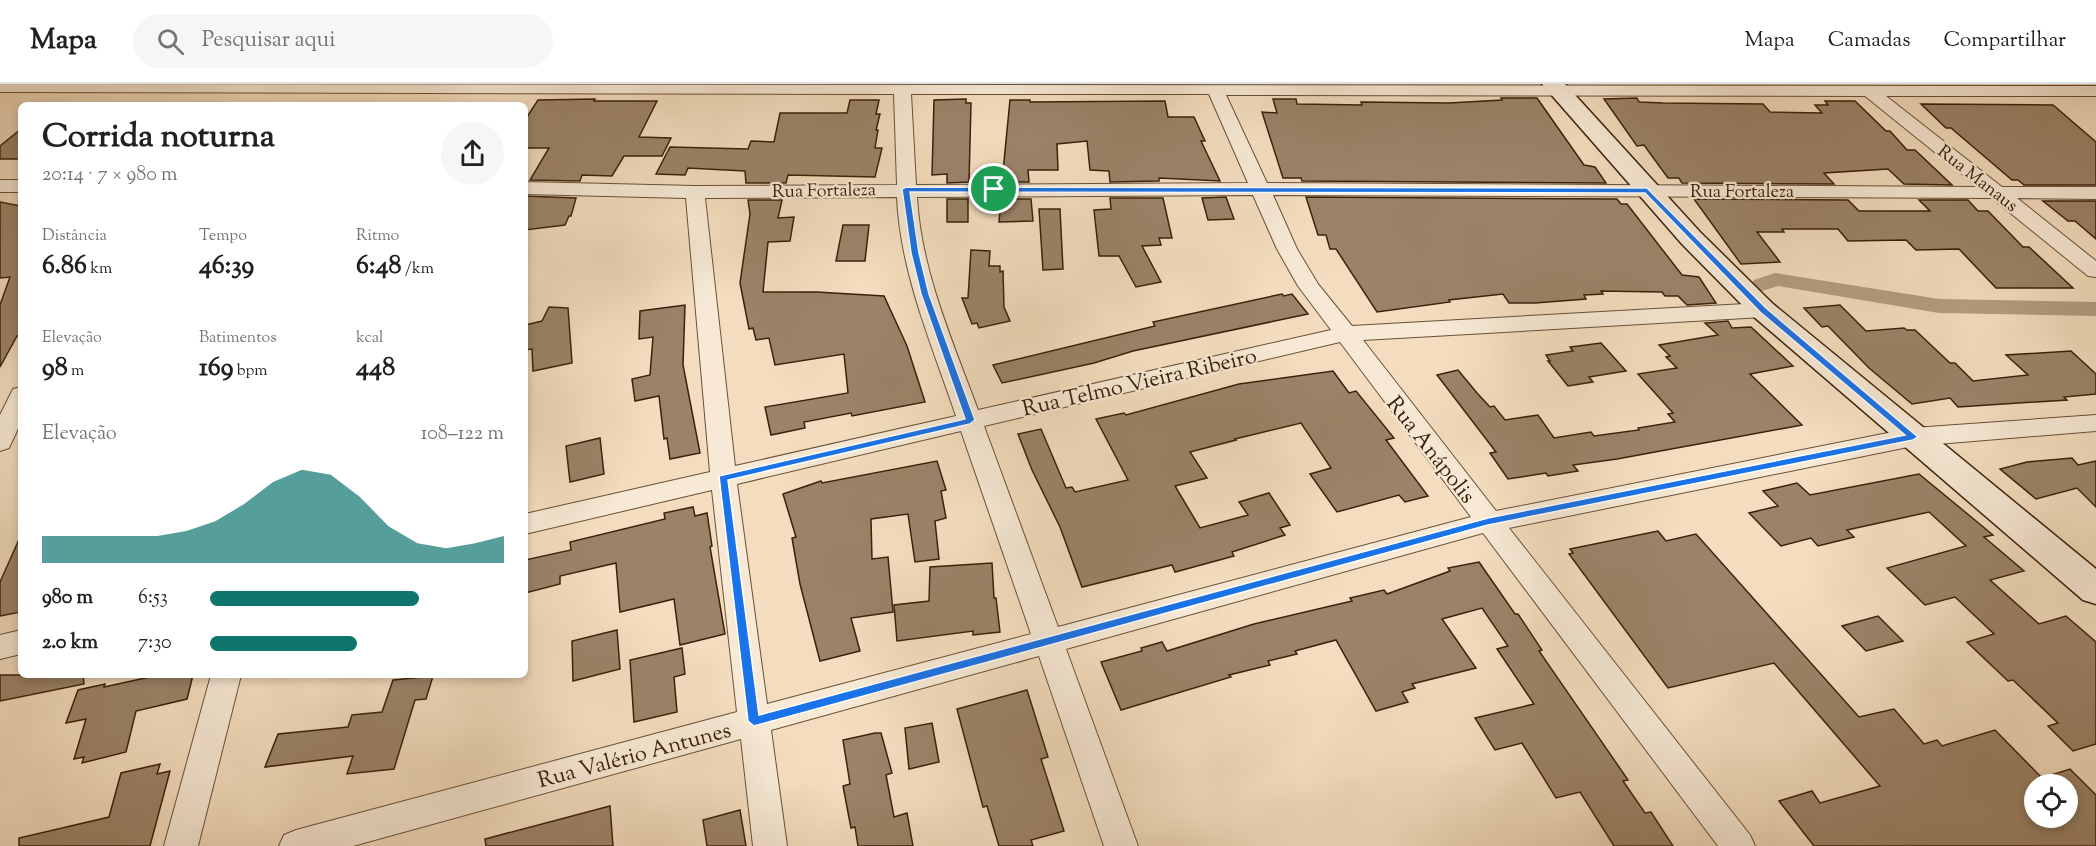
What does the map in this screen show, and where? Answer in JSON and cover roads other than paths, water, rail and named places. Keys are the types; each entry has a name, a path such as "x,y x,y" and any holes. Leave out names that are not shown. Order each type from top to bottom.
{"street":[{"path":"191,102 205,85"},
{"path":"0,87 205,85 1864,87 2096,91"},
{"path":"412,102 421,85"},
{"path":"902,86 906,189 915,253 925,294 1121,846"},
{"name":"Rua Anápolis","path":"1214,87 1287,249 1309,286 1738,846"},
{"path":"1556,87 1647,190 1763,310 2096,591"},
{"name":"Rua Manaus","path":"1864,87 2096,271"},
{"path":"0,186 18,186"},
{"name":"Rua Fortaleza","path":"528,188 694,192 906,189 1259,189 2096,193"},
{"path":"694,192 723,478 770,846"},
{"name":"Rua Telmo Vieira Ribeiro","path":"528,523 1344,334 1763,310"},
{"path":"0,442 18,402"},
{"name":"Rua Valério Antunes","path":"296,846 1488,522 1913,437 2096,423"},
{"path":"0,646 18,643"},
{"path":"181,846 225,678"}],"waterway":[{"path":"1762,285 1775,279 1939,306 2096,309"}]}
